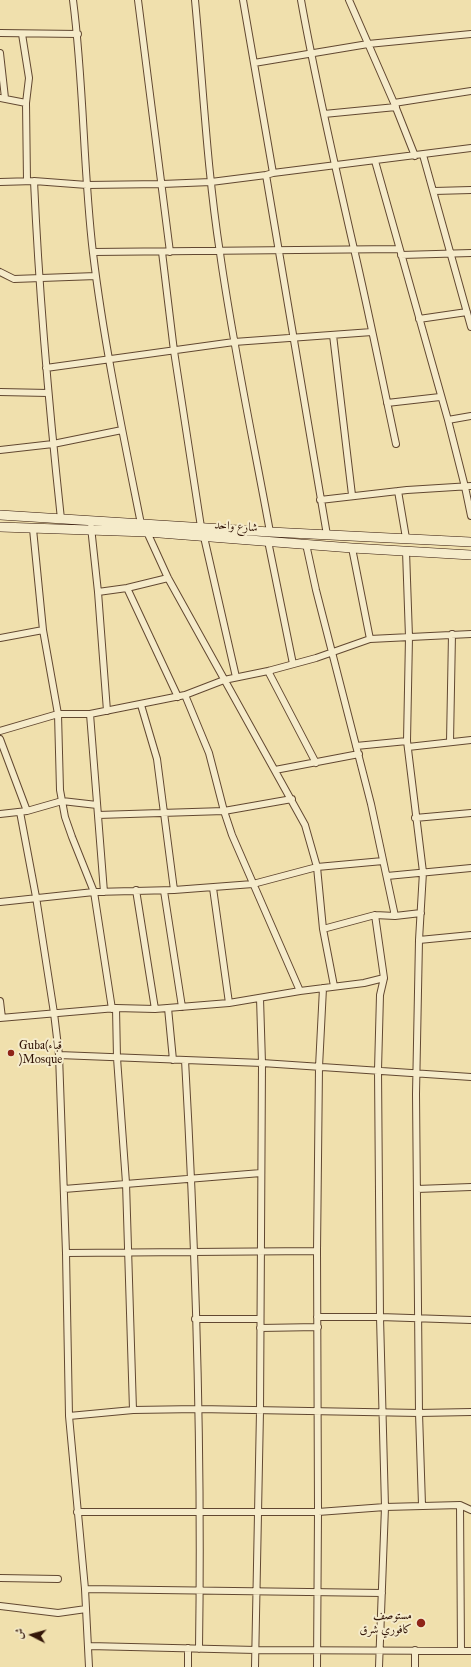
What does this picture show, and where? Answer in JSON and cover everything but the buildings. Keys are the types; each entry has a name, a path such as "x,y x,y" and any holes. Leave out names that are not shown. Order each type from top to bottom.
{"street":[{"path":"73,0 78,34 87,185 96,276 122,430 141,524"},
{"path":"138,0 170,252"},
{"path":"195,0 211,182 220,252 234,342 270,532"},
{"path":"244,0 270,174 279,251 295,337 320,500 327,535"},
{"path":"301,0 310,54 396,444"},
{"path":"349,0 395,105 415,156"},
{"path":"0,33 78,34"},
{"path":"22,34 29,78 26,103 27,181"},
{"path":"254,63 368,44 471,34"},
{"path":"0,53 2,98 26,103"},
{"path":"324,114 395,105 471,91"},
{"path":"0,182 34,181 87,185 211,182 471,148"},
{"path":"423,155 452,254 471,327"},
{"path":"375,161 440,397 468,487 471,516"},
{"path":"34,181 38,278 48,394 62,519"},
{"path":"434,192 471,190"},
{"path":"93,252 354,250 452,254 471,253"},
{"path":"162,252 174,351 201,527"},
{"path":"0,272 14,279 96,276"},
{"path":"419,318 467,312"},
{"path":"46,368 110,361 234,342 372,332"},
{"path":"332,335 352,495"},
{"path":"0,392 48,394"},
{"path":"387,403 440,397"},
{"path":"448,420 471,416"},
{"path":"0,450 53,444 122,430"},
{"path":"320,500 352,495 468,487"},
{"path":"398,491 406,538"},
{"name":"شارع واحد","path":"0,515 62,519 91,525 204,537 471,555"},
{"name":"شارع واحد","path":"0,527 33,529 91,525 141,524 471,542"},
{"path":"91,525 98,592 107,711"},
{"path":"33,529 43,630 58,714 60,790 72,837 94,892 114,1008 126,1184 133,1410"},
{"path":"147,532 168,578 276,770 305,825 317,867 324,929 334,986"},
{"path":"204,537 236,677"},
{"path":"375,549 377,537"},
{"path":"268,541 293,664"},
{"path":"306,544 316,590 359,754 395,916"},
{"path":"352,548 370,640"},
{"path":"406,551 409,637 408,744 422,872 416,1073 419,1413 422,1505"},
{"path":"98,592 127,588 168,578"},
{"path":"127,588 207,746 224,811 232,834 300,991"},
{"path":"0,638 43,630"},
{"path":"450,742 452,634"},
{"path":"0,731 58,714 90,714 181,696 224,680 268,671 370,640 471,634"},
{"path":"268,671 316,764"},
{"path":"141,705 157,759 174,890"},
{"path":"90,714 104,892"},
{"path":"0,739 24,811 59,1055 66,1253 69,1416 89,1646 89,1667"},
{"path":"356,746 471,740"},
{"path":"276,770 316,764 359,754"},
{"path":"98,815 224,811 292,800"},
{"path":"0,814 24,811 62,801 97,805"},
{"path":"415,818 471,813"},
{"path":"0,902 94,892 136,890 164,891 253,884 317,867 383,861"},
{"path":"387,876 471,868"},
{"path":"213,888 229,1003"},
{"path":"136,890 155,1009"},
{"path":"164,891 182,1006"},
{"path":"324,929 375,915 395,916 421,913"},
{"path":"375,915 384,978 380,995 378,1070 380,1317 385,1507 379,1667"},
{"path":"419,940 471,935"},
{"path":"0,1001 1,1018 114,1008 155,1009 229,1003 300,991 364,983 384,978"},
{"path":"317,1667 318,1066 323,988"},
{"path":"255,1667 262,1251 262,1063 260,998"},
{"path":"168,1008 173,1060"},
{"path":"59,1055 262,1063 471,1077"},
{"path":"185,1060 194,1251 198,1409 200,1512 199,1649"},
{"path":"64,1189 261,1173"},
{"path":"417,1189 471,1187"},
{"path":"66,1253 317,1251"},
{"path":"317,1317 380,1317 471,1320"},
{"path":"195,1319 260,1319"},
{"path":"260,1328 318,1327"},
{"path":"69,1416 133,1410 198,1409 419,1413 471,1412"},
{"path":"77,1512 318,1512 385,1507 460,1504 471,1510"},
{"path":"460,1504 461,1651"},
{"path":"0,1578 58,1579"},
{"path":"84,1589 382,1593"},
{"path":"0,1606 58,1613 86,1609"},
{"path":"89,1646 256,1650 471,1651"},
{"path":"188,1648 188,1667"},
{"path":"415,1650 415,1667"}],"place":[{"name":"Guba(قباء )Mosque","path":"11,1053"},
{"name":"مستوصف كافوري شرق","path":"421,1623"}]}
